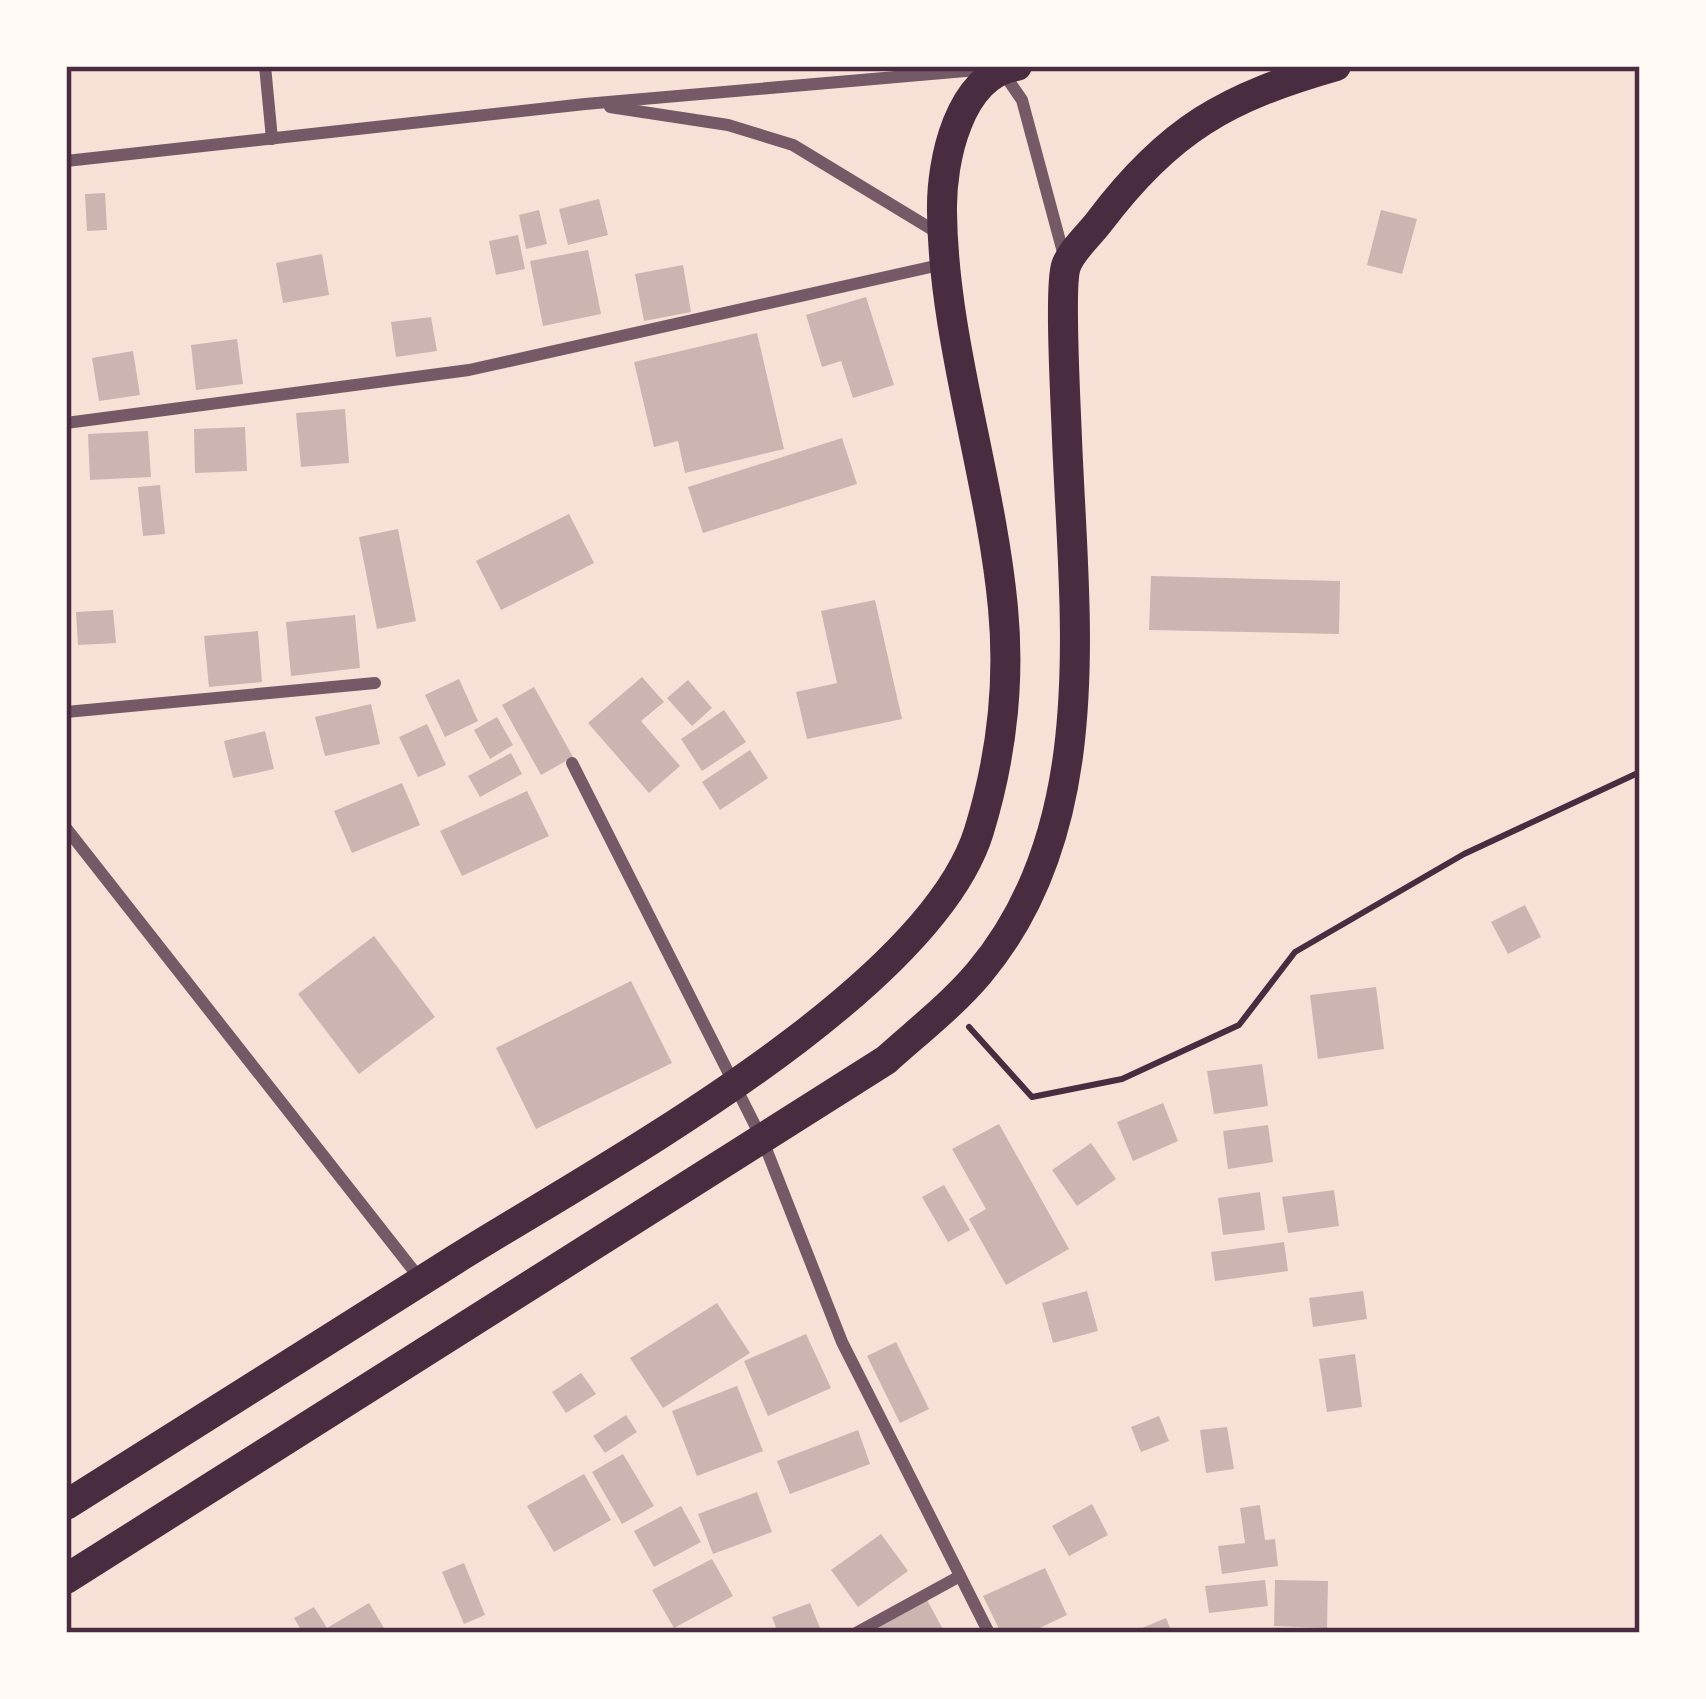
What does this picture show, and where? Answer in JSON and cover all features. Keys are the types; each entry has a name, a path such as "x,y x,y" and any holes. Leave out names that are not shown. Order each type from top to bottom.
{"main road":[{"path":"66,1580 763,1142 886,1060 969,982 1030,896 1052,836 1070,749 1075,667 1066,266 1117,198 1164,149 1215,109 1336,66"},
{"path":"66,1505 733,1084 860,991 929,916 977,838 994,774 1004,697 1003,612 945,249 945,170 954,133 971,96 1008,67"}],"street":[{"path":"266,66 272,139"},
{"path":"66,161 585,104 1008,67 1022,100 1066,266"},
{"path":"585,104 728,124 793,145 945,249"},
{"path":"66,423 470,370 945,249"},
{"path":"66,712 375,682"},
{"path":"572,763 763,1142 842,1342 989,1633"},
{"path":"66,828 313,1135 422,1281"},
{"path":"856,1633 960,1576"}],"path":[{"path":"969,982 968,1025 1032,1097 1122,1079 1239,1025 1295,952 1464,854 1640,772"}],"building":[{"path":"105,193 107,230 87,231 85,194"},
{"path":"599,199 608,235 568,245 559,209"},
{"path":"539,210 547,244 526,249 519,215"},
{"path":"1381,210 1417,219 1402,274 1367,265"},
{"path":"518,235 525,269 496,275 489,241"},
{"path":"588,250 601,314 543,326 530,261"},
{"path":"322,254 329,295 283,303 276,263"},
{"path":"683,265 691,312 644,321 635,274"},
{"path":"866,297 894,385 853,398 841,361 822,367 806,315"},
{"path":"431,317 437,351 396,357 391,322"},
{"path":"757,333 784,449 685,473 678,441 654,447 634,362"},
{"path":"237,339 243,384 196,390 191,345"},
{"path":"133,351 140,395 99,401 92,358"},
{"path":"345,409 349,463 301,467 296,413"},
{"path":"245,427 247,471 195,473 194,429"},
{"path":"148,431 151,477 90,480 88,434"},
{"path":"842,438 857,484 703,533 688,487"},
{"path":"160,485 165,534 143,536 138,487"},
{"path":"569,514 594,563 501,610 476,561"},
{"path":"398,529 416,621 377,629 359,537"},
{"path":"1151,576 1340,581 1339,634 1149,630"},
{"path":"875,600 902,719 807,739 796,692 837,683 821,611"},
{"path":"113,610 116,643 78,645 76,612"},
{"path":"355,615 360,668 291,676 286,622"},
{"path":"258,631 262,682 209,687 204,636"},
{"path":"642,677 664,702 641,721 680,766 649,793 588,723"},
{"path":"459,679 478,721 445,737 425,695"},
{"path":"688,680 712,708 692,726 667,698"},
{"path":"534,687 573,757 541,775 502,705"},
{"path":"371,704 380,744 325,756 315,717"},
{"path":"724,710 746,742 702,771 681,739"},
{"path":"497,717 513,745 490,759 474,730"},
{"path":"427,724 446,765 418,777 399,737"},
{"path":"265,731 274,769 233,778 224,741"},
{"path":"750,750 768,778 720,810 702,782"},
{"path":"511,753 522,774 480,797 468,776"},
{"path":"402,783 420,825 352,853 334,811"},
{"path":"527,791 549,836 462,876 440,831"},
{"path":"1525,905 1541,937 1508,954 1491,922"},
{"path":"374,936 435,1017 359,1074 298,994"},
{"path":"631,981 672,1063 536,1129 496,1048"},
{"path":"1376,987 1384,1049 1318,1059 1310,995"},
{"path":"1262,1064 1268,1106 1214,1114 1207,1071"},
{"path":"1163,1103 1178,1141 1133,1161 1117,1122"},
{"path":"999,1124 1069,1249 1006,1285 969,1219 986,1209 952,1149"},
{"path":"1268,1125 1273,1162 1228,1169 1223,1131"},
{"path":"1091,1143 1116,1179 1077,1206 1052,1170"},
{"path":"944,1185 970,1230 948,1242 922,1197"},
{"path":"1334,1190 1339,1226 1288,1233 1282,1197"},
{"path":"1260,1192 1265,1230 1223,1235 1218,1198"},
{"path":"1284,1242 1288,1271 1215,1281 1211,1252"},
{"path":"1087,1291 1098,1331 1053,1343 1042,1303"},
{"path":"1363,1291 1367,1319 1313,1327 1309,1298"},
{"path":"717,1303 750,1353 663,1408 630,1358"},
{"path":"806,1334 831,1388 768,1416 744,1361"},
{"path":"896,1342 929,1409 900,1423 867,1356"},
{"path":"1355,1354 1362,1407 1327,1412 1319,1359"},
{"path":"581,1373 596,1394 566,1413 552,1392"},
{"path":"737,1386 763,1451 697,1476 672,1411"},
{"path":"626,1415 637,1432 605,1453 593,1436"},
{"path":"1159,1416 1169,1441 1141,1452 1131,1427"},
{"path":"1227,1427 1234,1469 1206,1473 1200,1430"},
{"path":"858,1430 870,1464 790,1494 777,1461"},
{"path":"623,1454 654,1506 622,1524 592,1472"},
{"path":"584,1474 611,1520 554,1552 527,1506"},
{"path":"757,1492 772,1532 713,1554 698,1514"},
{"path":"1092,1504 1108,1535 1069,1556 1052,1526"},
{"path":"1260,1505 1265,1540 1275,1539 1278,1566 1222,1574 1218,1546 1245,1543 1240,1508"},
{"path":"681,1506 701,1542 654,1567 634,1531"},
{"path":"881,1534 908,1571 858,1607 831,1570"},
{"path":"712,1559 733,1596 674,1628 652,1590"},
{"path":"464,1563 485,1615 464,1624 442,1572"},
{"path":"1045,1568 1067,1615 1029,1633 1001,1633 983,1596"},
{"path":"1265,1580 1268,1606 1209,1613 1205,1586"},
{"path":"1275,1580 1328,1581 1327,1628 1274,1626"},
{"path":"927,1600 945,1633 869,1633"},
{"path":"369,1603 387,1633 303,1633 294,1618 314,1607 327,1628"},
{"path":"810,1603 820,1628 778,1633 772,1617"},
{"path":"1166,1618 1172,1633 1130,1633"}]}
